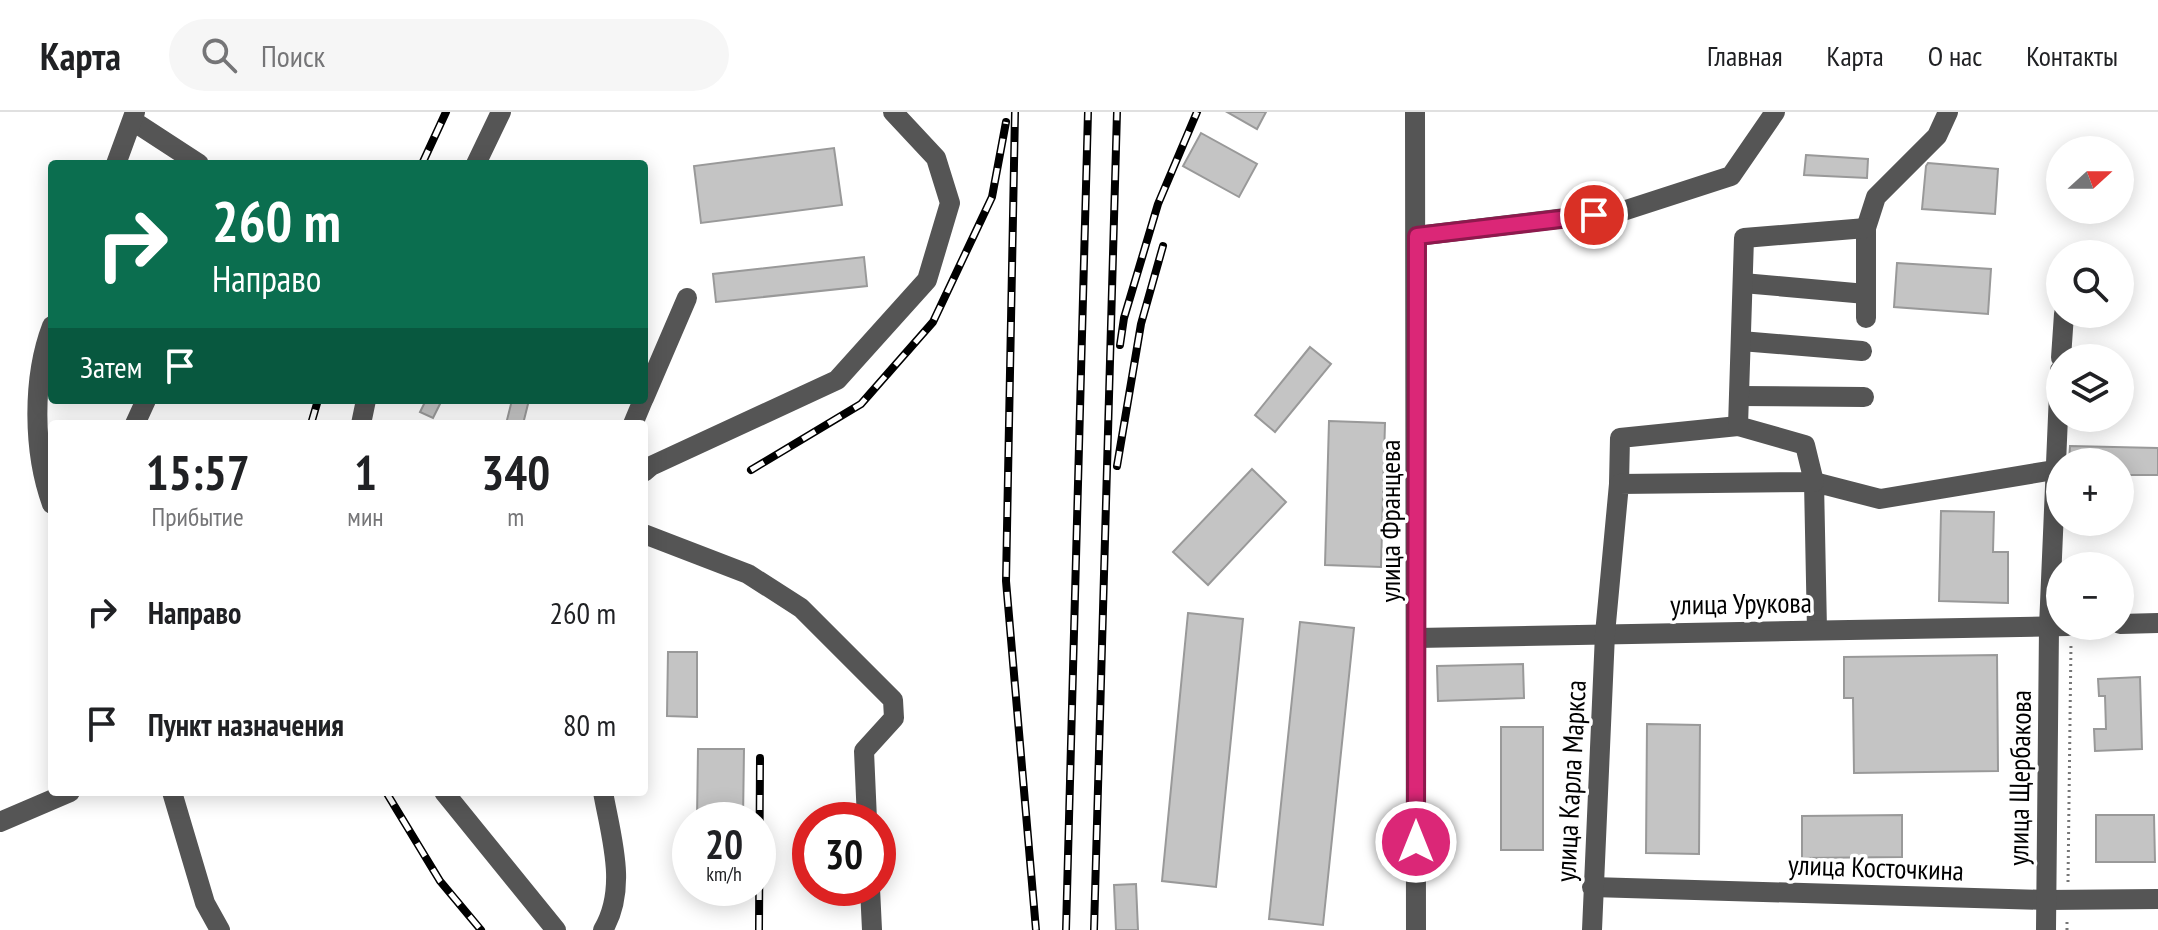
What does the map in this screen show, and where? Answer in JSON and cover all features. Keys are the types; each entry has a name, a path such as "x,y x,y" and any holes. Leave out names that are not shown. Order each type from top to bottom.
{"street":[{"path":"478,160 501,112"},
{"path":"648,469 837,380 927,280 950,203 936,158 893,112"},
{"name":"улица Францева","path":"1415,112 1416,930"},
{"path":"1417,236 1623,211 1731,176 1775,112"},
{"path":"1866,318 1866,228 1876,197 1937,136 1948,112"},
{"path":"118,160 134,116 194,160"},
{"path":"1817,630 1814,482 1805,445 1738,426 1744,238 1866,228"},
{"path":"1743,283 1866,294"},
{"path":"648,390 687,298"},
{"path":"48,337 36,424 43,479 48,493"},
{"path":"1741,341 1862,351"},
{"path":"1739,396 1864,397"},
{"name":"улица Карла Маркса","path":"1592,930 1605,634 1619,484 1620,438 1738,426"},
{"path":"1619,484 1814,482 1880,499 2046,471"},
{"path":"648,536 748,574 801,608 893,700 894,718 864,751 866,802"},
{"path":"2134,624 2158,623"},
{"name":"улица Урукова","path":"1417,638 1817,630 2046,631"},
{"name":"улица Щербакова","path":"2046,930 2062,640"},
{"path":"0,822 61,796"},
{"path":"173,796 205,903 220,930"},
{"path":"447,796 556,930"},
{"path":"603,930 611,916 618,876 604,796"},
{"name":"улица Косточкина","path":"1592,887 2046,900 2158,899"},
{"path":"871,906 872,930"}],"path":[{"path":"2063,640 2067,930"}],"building":[{"path":"1227,112 1266,112 1257,129"},
{"path":"1201,133 1257,164 1239,197 1183,166"},
{"path":"834,148 842,205 701,223 694,166"},
{"path":"1806,155 1868,159 1867,178 1804,175"},
{"path":"1928,163 1998,169 1995,214 1922,209"},
{"path":"864,257 867,286 716,302 713,274"},
{"path":"1897,263 1991,269 1988,314 1894,307"},
{"path":"1310,347 1331,364 1275,432 1255,415"},
{"path":"424,404 440,404 433,418 420,412"},
{"path":"511,404 528,404 524,420 507,420"},
{"path":"1329,421 1385,423 1381,567 1325,565"},
{"path":"2070,446 2158,448 2158,475 2134,475 2134,448"},
{"path":"1252,469 1286,502 1208,585 1173,552"},
{"path":"1941,511 1994,512 1993,552 2008,552 2008,603 1939,601"},
{"path":"1188,613 1243,619 1216,887 1162,881"},
{"path":"1300,622 1354,628 1323,925 1269,919"},
{"path":"668,652 697,652 697,717 667,716"},
{"path":"1997,655 1998,771 1854,773 1853,698 1844,698 1844,657"},
{"path":"1523,664 1524,698 1438,701 1437,666"},
{"path":"2140,677 2142,749 2095,751 2094,729 2106,729 2105,696 2099,696 2098,679"},
{"path":"1647,724 1700,725 1699,854 1646,853"},
{"path":"1501,727 1543,727 1543,850 1501,850"},
{"path":"698,749 744,749 743,802 697,802"},
{"path":"1902,815 1902,857 1802,858 1802,816"},
{"path":"2096,815 2154,815 2155,862 2096,862"},
{"path":"1136,884 1138,930 1116,930 1114,885"}],"railway":[{"path":"424,160 446,112"},
{"path":"1015,112 1006,581 1036,930"},
{"path":"1066,930 1088,112"},
{"path":"1094,930 1117,112"},
{"path":"1120,345 1124,318 1158,204 1197,112"},
{"path":"751,470 861,404 933,322 992,197 1006,122"},
{"path":"1117,466 1141,324 1163,246"},
{"path":"312,420 317,404"},
{"path":"759,930 760,758"},
{"path":"388,796 440,881 481,930"}],"route":[{"path":"1416,842 1417,236 1594,215"}]}
